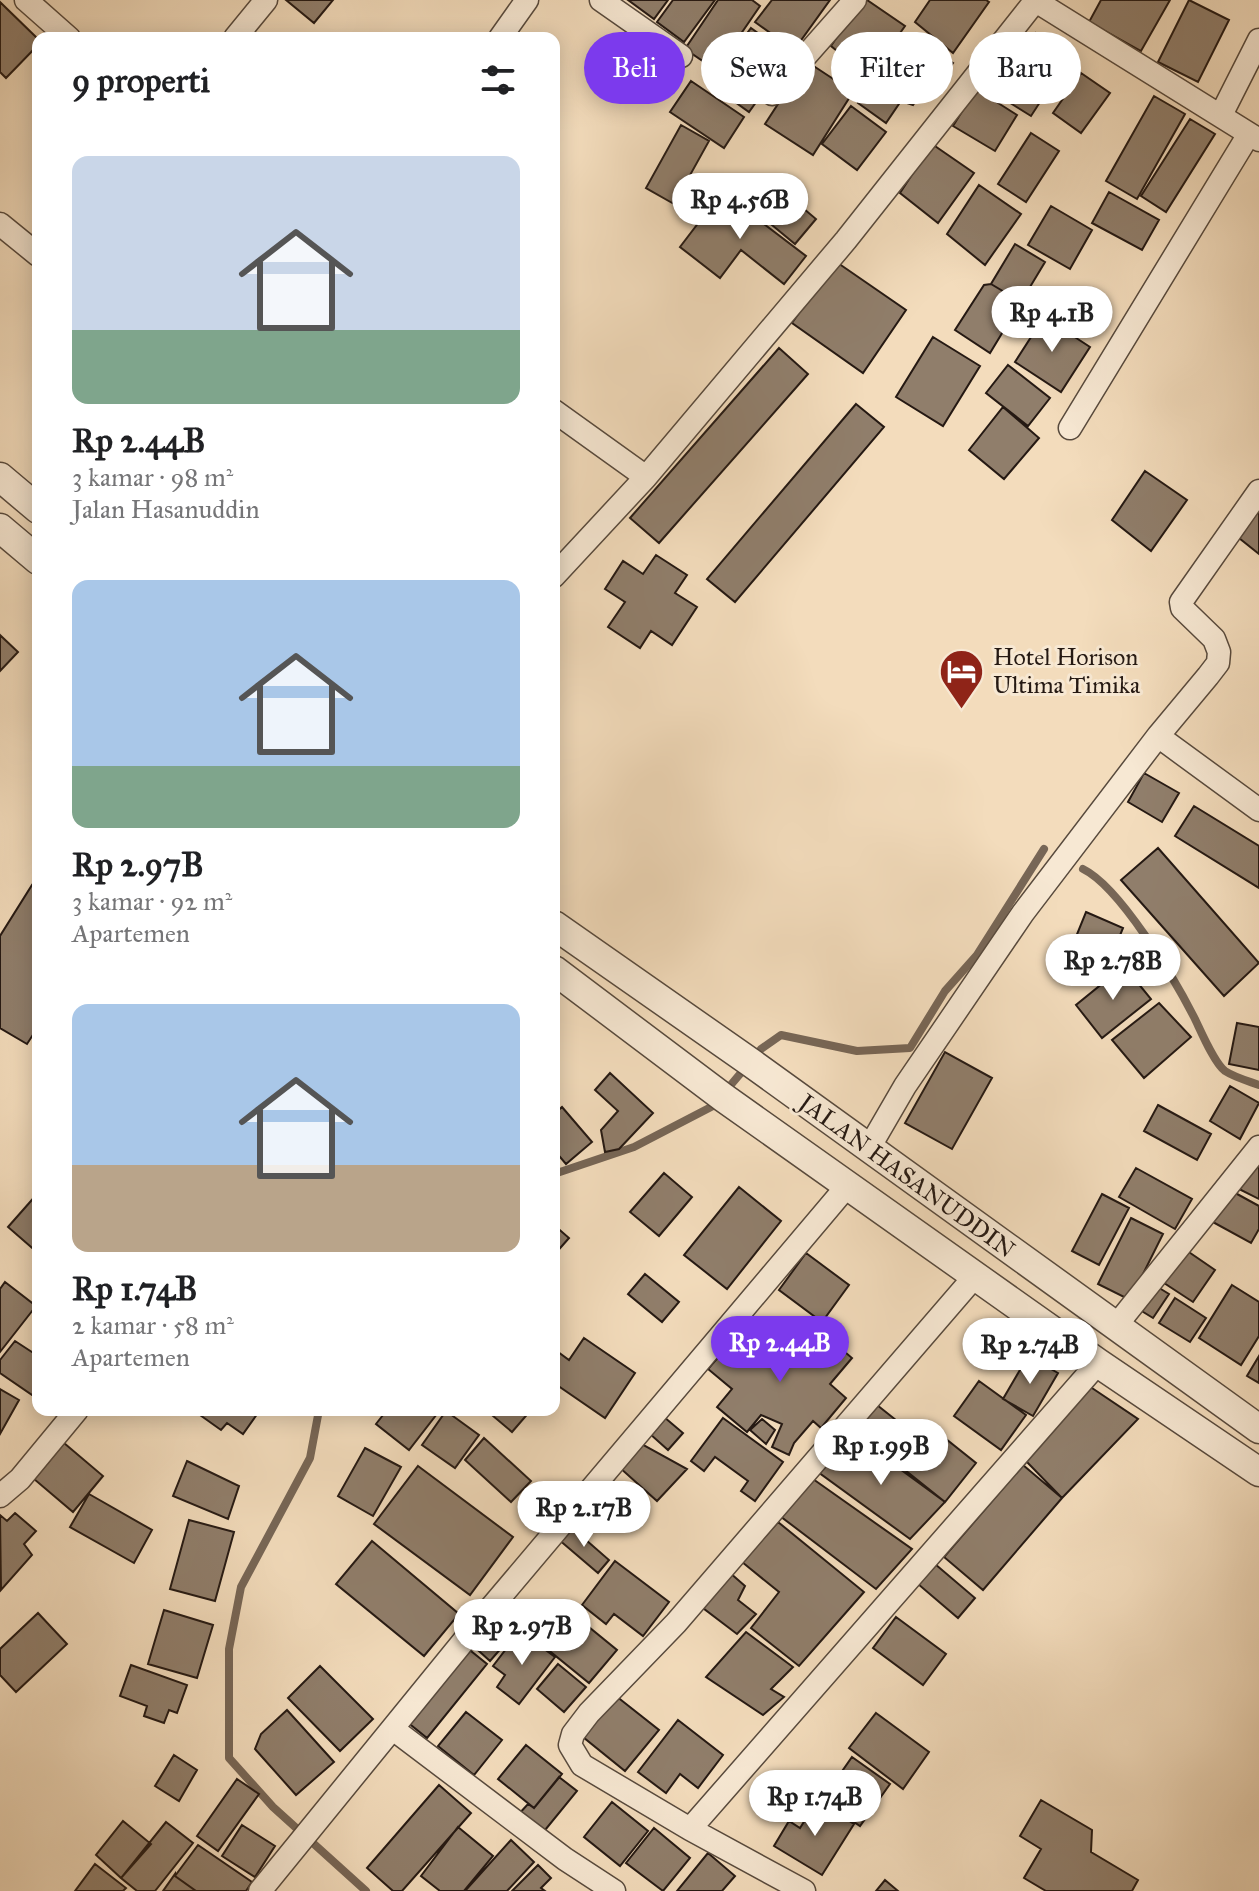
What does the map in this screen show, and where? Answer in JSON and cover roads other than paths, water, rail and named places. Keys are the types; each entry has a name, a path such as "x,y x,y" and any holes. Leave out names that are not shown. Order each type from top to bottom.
{"street":[{"path":"26,0 62,32"},
{"path":"240,32 266,0"},
{"path":"504,32 527,0"},
{"path":"601,0 647,32"},
{"path":"815,45 855,0"},
{"path":"560,570 646,477 846,240 1035,0 1254,137 1070,428"},
{"path":"1221,115 1259,40"},
{"path":"0,224 32,250"},
{"path":"560,415 646,477"},
{"path":"0,477 32,504"},
{"path":"869,1148 905,1086 1023,913 1158,736 1218,663 1219,652 1214,639 1185,611 1181,602 1259,491"},
{"path":"0,528 32,555"},
{"path":"1158,736 1259,810"},
{"name":"JALAN HASANUDDIN","path":"560,929 743,1057 1259,1429"},
{"name":"JALAN HASANUDDIN","path":"560,975 716,1092 1098,1363 1259,1472"},
{"path":"1115,1327 1259,1147"},
{"path":"260,1891 484,1616 848,1185"},
{"path":"804,1891 582,1765 570,1745 573,1734 589,1713 686,1611 975,1276"},
{"path":"690,1829 1098,1363"},
{"path":"0,1496 20,1479 72,1416"},
{"path":"393,1729 565,1859 614,1891"}],"waterway":[{"path":"560,1172 634,1147 713,1106 761,1049 781,1035 857,1051 910,1048 945,991 977,955 1044,849"},
{"path":"1083,869 1113,894 1145,935 1221,1067 1259,1085"},
{"path":"318,1416 310,1458 241,1587 229,1649 229,1758 273,1807 366,1891"}],"place":[{"name":"Hotel Horison Ultima Timika","path":"962,710"}]}
